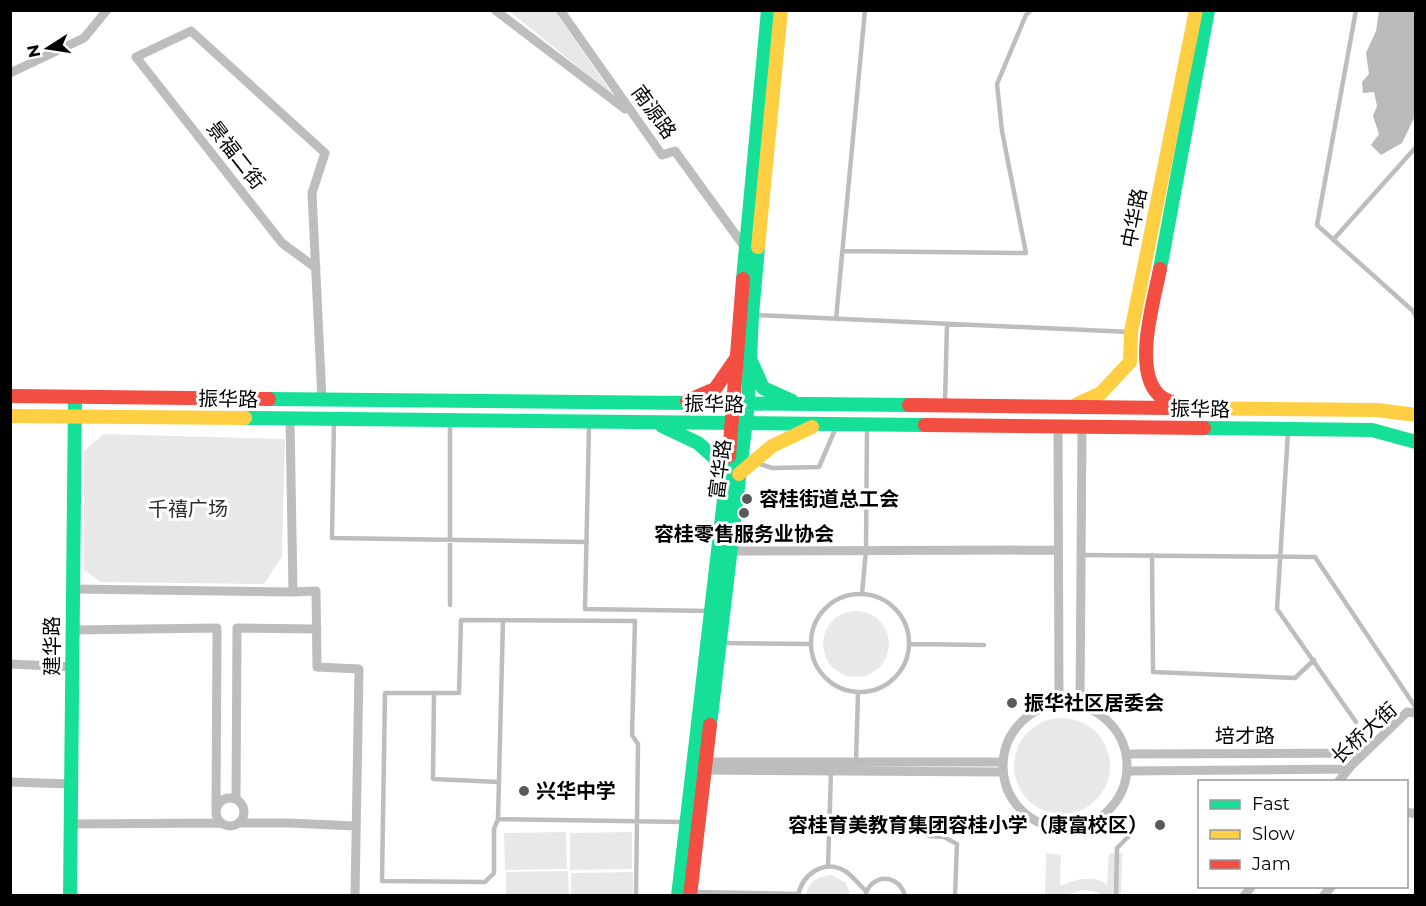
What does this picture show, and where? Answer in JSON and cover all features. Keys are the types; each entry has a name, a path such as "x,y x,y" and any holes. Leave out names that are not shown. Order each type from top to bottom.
{"street":[{"path":"10,73 84,38 107,10"},
{"path":"495,10 634,115"},
{"name":"南源路","path":"560,10 662,155 675,151 746,249"},
{"name":"富华路","path":"738,424 732,403 768,10"},
{"name":"富华路","path":"686,894 686,822 711,611 738,424 748,404 752,315 781,10"},
{"name":"中华路","path":"1073,406 1101,393 1130,362 1131,332 1196,10"},
{"name":"中华路","path":"1184,407 1158,394 1146,371 1146,360 1149,330 1208,10"},
{"name":"景福二街","path":"191,31 325,153 312,193 316,268 282,243 136,57 191,31"},
{"path":"316,268 322,399"},
{"path":"683,403 715,389 736,358"},
{"path":"751,358 763,388 799,404"},
{"name":"振华路","path":"10,396 1184,407 1377,410 1416,415"},
{"name":"建华路","path":"70,896 75,397"},
{"name":"振华路","path":"10,417 1372,430 1416,442"},
{"path":"290,419 293,592"},
{"path":"655,423 686,436 711,451 733,471 782,439 819,425"},
{"path":"1058,427 1059,703"},
{"path":"1080,705 1082,427"},
{"name":"富华路","path":"686,894 730,551 733,471"},
{"path":"730,551 1058,550"},
{"path":"72,589 316,591 317,667 359,669 355,896"},
{"path":"217,628 216,810 221,823"},
{"path":"236,799 237,628"},
{"path":"72,630 317,629"},
{"path":"10,664 72,667"},
{"path":"1059,703 1080,705 1100,714 1116,729 1126,754 1128,771 1122,792 1110,810 1093,823 1072,829 1050,828 1030,819 1014,804 1005,784 1003,767 1005,745 1014,729 1026,716 1041,707 1059,703"},
{"name":"长桥大街","path":"1340,780 1407,712 1416,713"},
{"name":"培才路","path":"1126,754 1364,753"},
{"path":"704,766 856,761 1003,767"},
{"path":"704,766 831,771 1003,767"},
{"name":"培才路","path":"1128,771 1348,769"},
{"path":"10,782 71,784"},
{"path":"216,810 223,800 236,799 244,810 244,815 238,823"},
{"path":"70,824 221,823 230,826 238,823 288,823 356,826"}],"lane":[{"path":"837,319 865,10"},
{"path":"843,251 1026,253 1002,131 998,84 1026,15 1031,10"},
{"path":"1356,10 1317,225 1413,311 1416,317"},
{"path":"1333,240 1416,147"},
{"path":"752,315 1131,332"},
{"path":"945,405 947,324"},
{"path":"334,420 332,538 586,542"},
{"path":"450,421 450,605"},
{"path":"589,422 585,609 711,611"},
{"path":"751,461 772,468 819,467 837,425"},
{"path":"862,594 866,550 867,425"},
{"path":"1288,429 1277,609 1356,722"},
{"path":"1081,555 1315,556 1416,708"},
{"path":"1152,555 1153,672 1295,678 1314,660"},
{"path":"862,594 877,597 901,616 907,630 909,645 906,660 899,674 888,685 873,691 858,693 843,690 825,678 813,659 811,644 813,628 820,614 839,599 862,594"},
{"path":"504,620 498,819 494,830 494,873 485,882 382,881 385,693 459,693 461,620 504,620 635,621 632,735 638,744 636,896"},
{"path":"719,643 811,644"},
{"path":"909,645 984,645"},
{"path":"434,693 433,779 499,782"},
{"path":"856,761 858,693"},
{"path":"828,867 831,771"},
{"path":"1105,814 1131,834 1117,848 1116,896"},
{"path":"498,819 686,822"},
{"path":"929,836 944,837 957,844 955,896"},
{"path":"686,894 798,895 808,875 817,869 828,867 839,868 848,873 865,893 875,881 888,878 900,885 905,896"}],"green space":[{"path":"509,11 555,11 613,95"},
{"name":"千禧广场","path":"104,434 285,439 282,556 264,584 101,582 84,570 84,451"},
{"path":"849,611 863,611 875,616 884,625 889,644 887,657 880,668 863,677 849,677 837,672 828,663 823,651 823,637 828,625 837,616"},
{"path":"1062,718 1080,722 1096,732 1106,748 1110,766 1106,784 1096,800 1080,810 1062,814 1044,810 1028,800 1018,784 1014,766 1018,748 1028,732 1044,722"},
{"path":"566,832 567,869 505,870 504,833"},
{"path":"632,832 632,869 570,870 570,833"},
{"path":"1046,853 1061,855 1060,886 1078,880 1091,879 1107,885 1109,853 1122,853 1121,895 1101,895 1083,890 1065,895 1045,896"},
{"path":"568,871 569,895 506,895 506,872"},
{"path":"633,872 633,895 571,895 571,873"},
{"path":"831,875 845,882 851,895 806,895 814,880"}],"shaded area":[{"path":"1379,11 1416,11 1415,116 1402,143 1381,155 1371,145 1379,134 1373,116 1377,106 1374,92 1363,93 1362,82 1369,74 1366,53 1376,31"}],"traffic: fast":[{"path":"743,279 768,10"},
{"path":"1160,269 1208,10"},
{"path":"710,725 748,403 758,247"},
{"path":"752,363 763,388 792,401"},
{"path":"70,896 75,397"},
{"path":"269,399 909,405"},
{"path":"245,418 925,425"},
{"path":"662,426 698,443 727,469"},
{"path":"1204,428 1372,430 1416,442"},
{"path":"678,896 729,456"}],"traffic: slow":[{"path":"758,247 781,10"},
{"path":"1077,404 1101,393 1130,362 1131,332 1196,10"},
{"path":"1170,408 1377,410 1416,415"},
{"path":"10,416 245,418"},
{"path":"739,474 772,446 812,427"}],"traffic: jam":[{"path":"1160,269 1147,334 1147,368 1158,394 1179,405"},
{"path":"729,456 743,279"},
{"path":"687,401 715,389 735,360"},
{"path":"10,396 269,399"},
{"path":"909,405 1170,408"},
{"path":"925,425 1204,428"},
{"path":"690,896 710,725"}],"place":[{"name":"容桂街道总工会","path":"747,499"},
{"name":"容桂零售服务业协会","path":"744,513"},
{"name":"振华社区居委会","path":"1012,703"},
{"name":"兴华中学","path":"524,791"},
{"name":"容桂育美教育集团容桂小学（康富校区）","path":"1160,825"}]}
